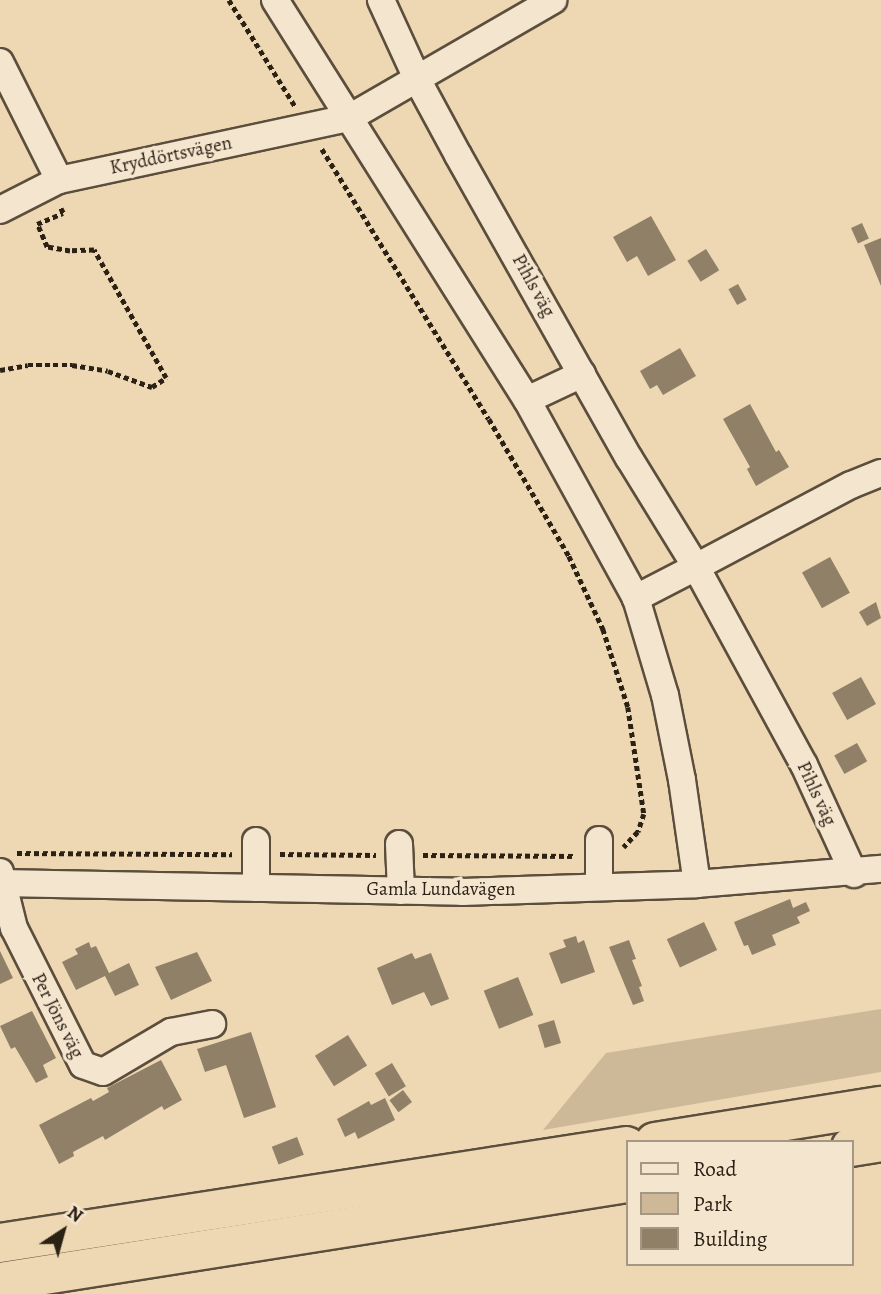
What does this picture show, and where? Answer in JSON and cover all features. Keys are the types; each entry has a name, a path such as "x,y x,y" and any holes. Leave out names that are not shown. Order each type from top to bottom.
{"highway":[{"path":"668,1140 881,1107"},
{"path":"853,1147 881,1142"},
{"path":"0,1243 626,1146"},
{"path":"0,1282 626,1183"}],"street":[{"path":"275,0 527,400 636,598 665,695 682,780 697,884"},
{"name":"Pihls väg","path":"381,0 418,81 629,458 696,567 804,765 854,874"},
{"name":"Kryddörtsvägen","path":"0,211 54,182 349,118 418,81 553,0"},
{"path":"0,62 54,182"},
{"path":"527,400 582,374"},
{"path":"636,598 851,485 881,473"},
{"path":"256,848 256,888"},
{"path":"599,848 599,887"},
{"path":"399,849 401,891"},
{"name":"Gamla Lundavägen","path":"4,873 256,888 401,891 697,884 854,874 881,869"},
{"name":"Per Jöns väg","path":"4,873 14,928 83,1065 103,1072 172,1032 212,1024"}],"path":[{"path":"4,873 256,848 599,848 617,852 629,843 644,814 628,707 603,629 569,556 489,419 229,0"},
{"path":"0,369 72,365 108,370 152,387 166,378 94,250 70,251 47,247 37,224 63,212 54,182"}],"green space":[{"path":"881,1009 881,1072 543,1130 606,1053"}],"building":[{"path":"651,216 676,260 648,276 637,256 627,262 613,237"},
{"path":"862,223 869,239 858,243 851,228"},
{"path":"881,238 881,286 864,245"},
{"path":"706,249 719,270 701,282 687,261"},
{"path":"738,284 747,300 737,305 728,289"},
{"path":"680,348 696,376 663,395 657,385 650,389 640,371"},
{"path":"750,404 776,452 779,450 789,467 756,486 747,469 750,467 723,419"},
{"path":"830,557 850,593 822,608 802,573"},
{"path":"876,602 881,618 867,626 859,612"},
{"path":"861,677 876,704 847,720 832,693"},
{"path":"857,743 867,761 844,774 834,756"},
{"path":"790,899 793,908 806,902 810,911 797,917 800,923 772,935 776,945 752,955 748,945 744,946 734,922"},
{"path":"704,922 717,950 680,967 667,939"},
{"path":"576,936 578,943 584,940 595,972 561,984 549,953 566,947 563,940"},
{"path":"629,940 636,959 632,960 642,986 639,987 644,1001 633,1005 609,947"},
{"path":"89,942 91,948 96,946 109,973 129,963 139,985 115,996 105,976 76,990 62,962 78,954 75,949"},
{"path":"0,951 13,978 0,984"},
{"path":"197,952 212,981 171,1000 155,967"},
{"path":"412,953 415,959 431,953 449,999 431,1006 424,992 392,1005 377,968"},
{"path":"518,977 533,1015 499,1029 484,991"},
{"path":"32,1011 56,1058 43,1065 48,1077 36,1083 15,1047 11,1049 0,1026"},
{"path":"554,1020 561,1043 545,1048 538,1025"},
{"path":"251,1032 276,1107 244,1118 226,1065 205,1072 197,1049"},
{"path":"348,1035 367,1066 334,1086 315,1056"},
{"path":"161,1060 182,1100 164,1110 162,1106 105,1140 103,1136 73,1152 74,1156 59,1164 39,1125 91,1098 93,1101 109,1092 107,1088"},
{"path":"392,1063 406,1086 389,1096 375,1073"},
{"path":"403,1090 412,1102 398,1112 389,1100"},
{"path":"385,1098 395,1120 358,1139 355,1132 345,1137 337,1119 369,1101 371,1105"},
{"path":"297,1137 304,1155 279,1164 272,1147"}]}
